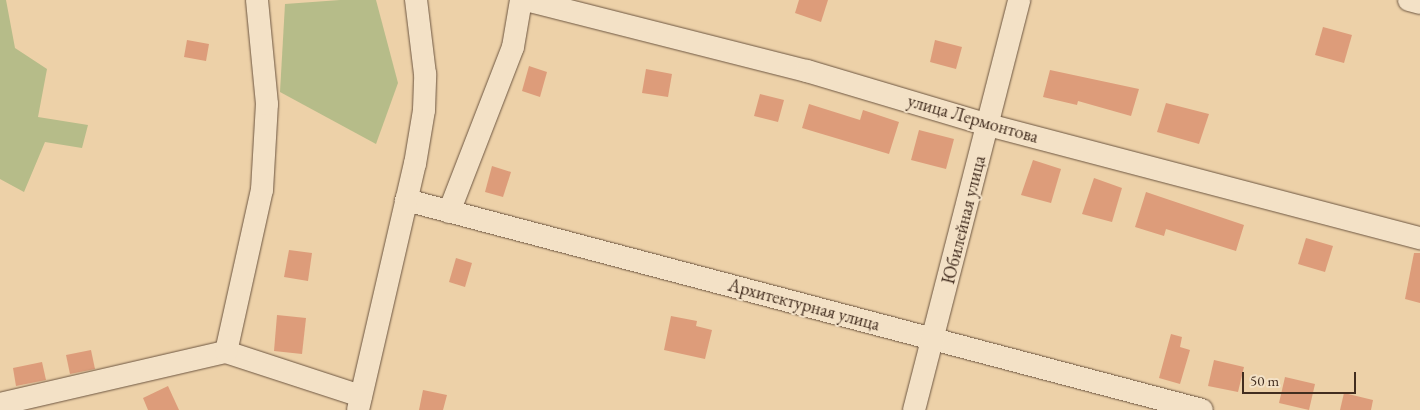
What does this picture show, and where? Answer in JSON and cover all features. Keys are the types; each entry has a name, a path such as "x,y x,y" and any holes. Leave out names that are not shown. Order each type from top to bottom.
{"street":[{"path":"226,352 262,190 267,104 256,0"},
{"path":"0,404 226,352 359,403 406,200 424,110 425,74 416,0"},
{"path":"449,212 513,47 521,0"},
{"name":"улица Лермонтова","path":"526,0 806,71 988,125 1420,238"},
{"name":"Юбилейная улица","path":"914,410 934,339 1020,0"},
{"path":"1409,0 1420,3"},
{"name":"Архитектурная улица","path":"406,200 1202,410"}],"green space":[{"path":"0,0 6,0 15,48 47,69 38,117 88,125 82,148 45,142 24,192 0,179"},
{"path":"340,0 376,0 398,83 376,144 280,92 285,4"}],"building":[{"path":"799,0 828,0 821,22 795,13"},
{"path":"1323,27 1352,35 1344,63 1315,55"},
{"path":"187,40 209,44 206,61 184,57"},
{"path":"935,40 962,47 956,69 930,62"},
{"path":"529,66 547,72 540,97 522,91"},
{"path":"646,69 672,74 668,97 642,93"},
{"path":"1050,70 1139,89 1131,116 1078,101 1077,105 1043,97"},
{"path":"760,94 784,100 778,122 754,116"},
{"path":"1166,103 1209,114 1199,144 1157,132"},
{"path":"809,104 860,120 863,110 899,122 889,154 802,128"},
{"path":"919,130 954,139 946,169 911,160"},
{"path":"1033,160 1061,169 1051,203 1021,195"},
{"path":"492,166 511,172 503,197 485,192"},
{"path":"1094,178 1122,188 1112,222 1082,214"},
{"path":"1146,192 1244,225 1236,251 1166,229 1164,236 1135,227"},
{"path":"1306,238 1333,246 1325,272 1298,264"},
{"path":"289,250 312,253 308,281 284,277"},
{"path":"1414,253 1420,253 1420,303 1405,299"},
{"path":"456,258 472,263 465,287 449,282"},
{"path":"277,315 306,318 302,354 274,351"},
{"path":"671,316 697,321 696,326 712,330 705,359 664,350"},
{"path":"1171,334 1182,337 1180,347 1190,350 1180,384 1159,378"},
{"path":"91,350 95,369 70,374 66,355"},
{"path":"1214,360 1244,367 1238,392 1208,386"},
{"path":"42,362 46,380 16,386 13,368"},
{"path":"1285,377 1315,384 1309,410 1279,403"},
{"path":"168,386 179,410 148,410 143,398"},
{"path":"423,390 447,395 443,410 419,410"},
{"path":"1344,393 1373,400 1371,410 1340,410"}]}
